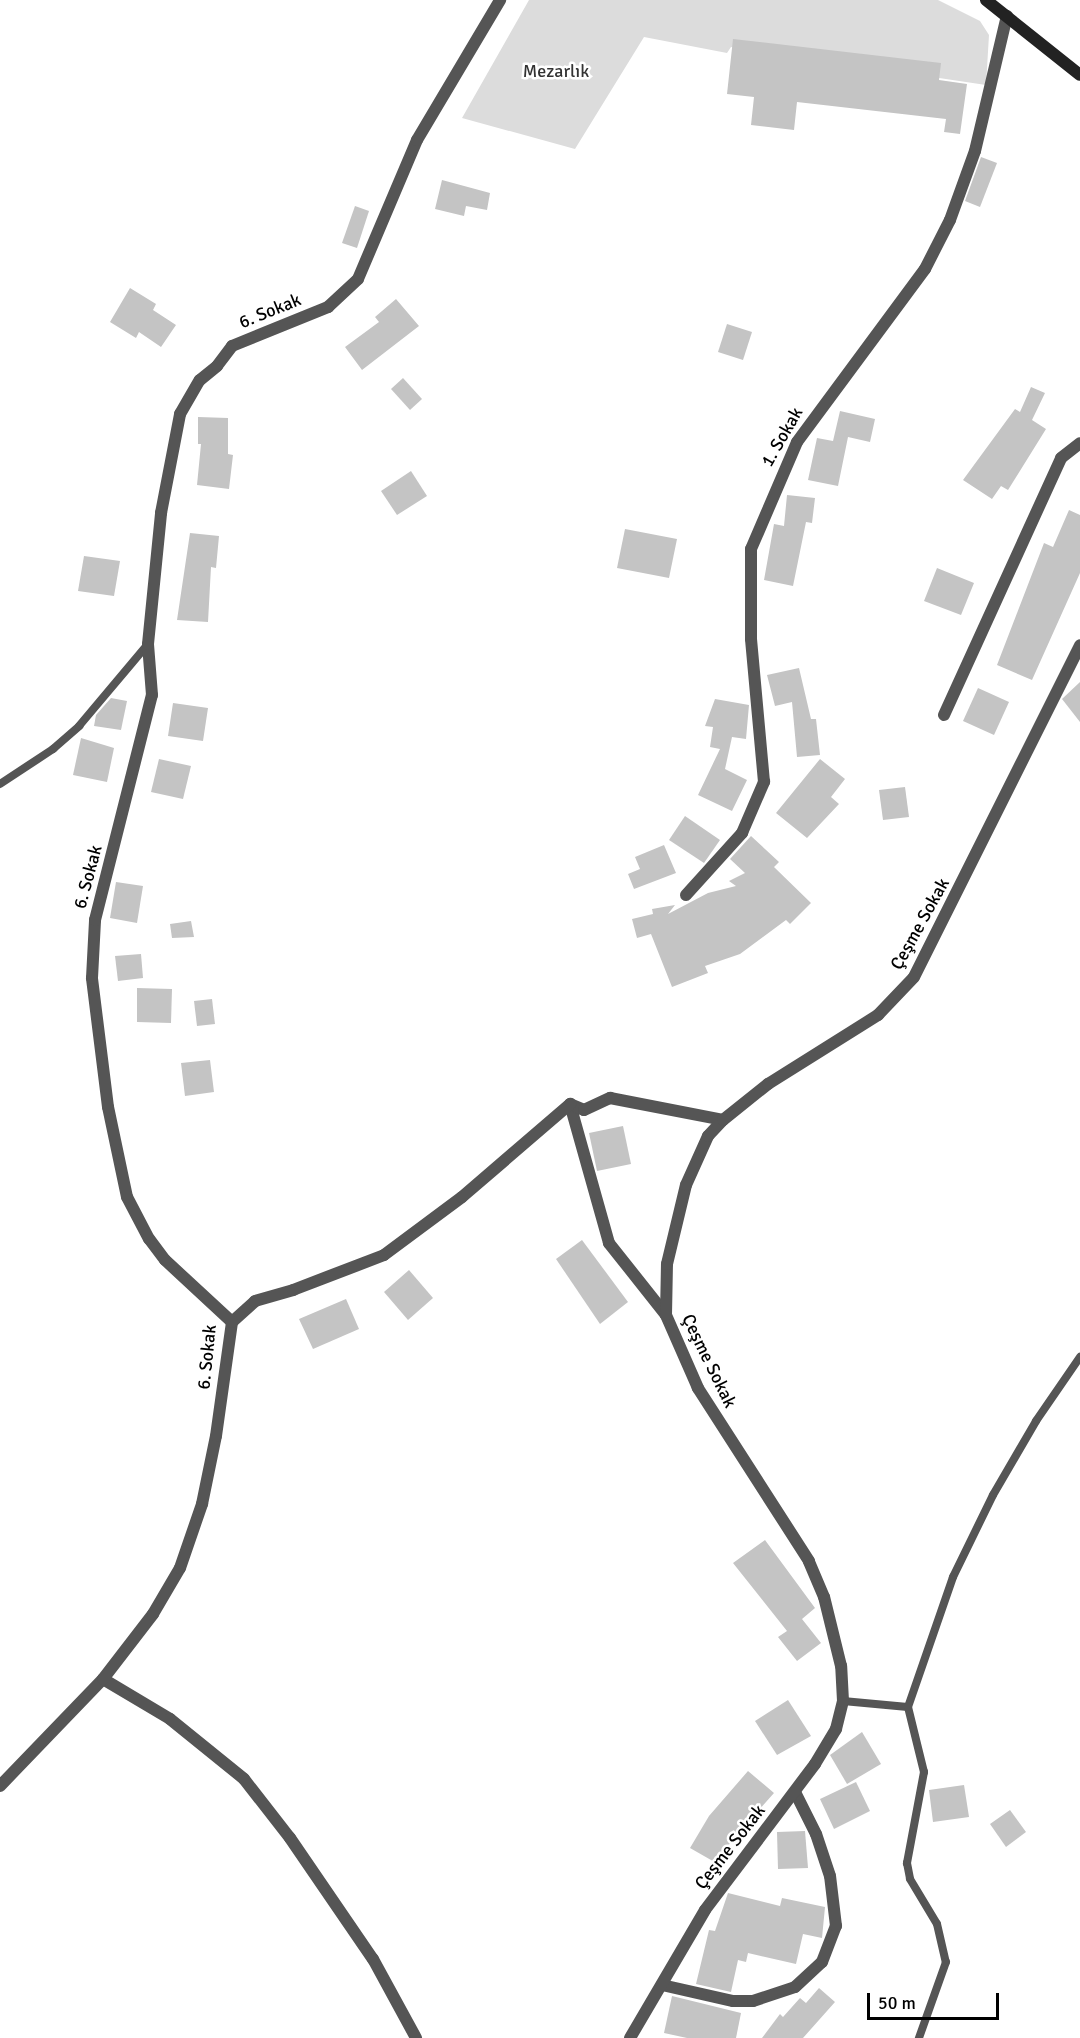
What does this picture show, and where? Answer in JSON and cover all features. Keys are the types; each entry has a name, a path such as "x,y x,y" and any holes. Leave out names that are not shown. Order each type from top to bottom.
{"street":[{"name":"6. Sokak","path":"0,1786 103,1679 168,1593 192,1537 216,1436 232,1322 165,1260 149,1239 127,1197 108,1107 95,1005 91,949 95,920 148,716 152,674 148,644 171,449 188,395 232,346 328,307 358,279 417,140 500,0"},
{"path":"986,0 1080,75"},
{"name":"1. Sokak","path":"686,895 742,833 764,782 751,639 751,549 797,442 925,268 950,220 975,151 1007,16"},
{"path":"944,715 1061,458 1080,443"},
{"name":"Çeşme Sokak","path":"630,2038 705,1910 795,1792 836,1729 843,1701 838,1656 824,1597 809,1562 698,1388 666,1315 667,1264 686,1185 708,1136 723,1120 768,1084 878,1015 914,977 948,916 1017,766 1080,645"},
{"path":"570,1104 584,1110 598,1100 618,1099 723,1120"},
{"path":"232,1322 255,1300 293,1290 384,1255 462,1197 570,1104"},
{"path":"570,1104 609,1243 666,1315"},
{"path":"103,1679 170,1719 244,1779 290,1838 373,1959 416,2038"},
{"path":"662,1984 722,1999 753,2001 795,1987 822,1962 836,1926 830,1876 816,1834 795,1792"}],"lane":[{"path":"0,784 53,749 79,726 148,644"},
{"path":"919,2038 946,1962 937,1924 910,1879 907,1863 924,1772 908,1707 953,1577 993,1495 1036,1421 1080,1357"},
{"path":"843,1701 908,1707"}],"green space":[{"name":"Mezarlık","path":"529,0 938,0 980,21 989,35 986,85 731,47 727,53 644,37 575,149 462,118"}],"building":[{"path":"733,39 941,63 939,80 967,84 960,134 944,132 946,119 797,102 794,130 751,125 754,97 727,94"},
{"path":"981,157 997,163 980,207 965,201"},
{"path":"442,180 490,193 487,210 466,206 464,216 435,209"},
{"path":"355,206 369,211 357,248 342,243"},
{"path":"130,288 156,304 153,310 176,325 161,347 139,332 136,338 110,322"},
{"path":"396,299 419,326 362,370 345,347 379,322 375,317"},
{"path":"727,324 752,332 743,360 718,352"},
{"path":"403,378 422,399 410,410 391,389"},
{"path":"1031,387 1045,393 1032,420 1046,429 1008,490 1001,486 992,499 963,480 1015,409 1020,412"},
{"path":"840,411 875,419 870,442 848,437 838,486 808,480 817,438 833,441"},
{"path":"198,417 228,418 228,454 233,455 229,489 197,485 201,444 198,444"},
{"path":"411,471 427,496 397,515 381,491"},
{"path":"787,495 815,498 812,523 806,522 793,586 764,580 774,524 784,526"},
{"path":"1069,510 1080,515 1080,573 1032,680 997,665 1044,543 1053,547"},
{"path":"625,529 677,539 669,578 617,568"},
{"path":"190,533 219,536 216,568 211,567 208,622 177,620"},
{"path":"84,556 120,561 114,596 78,591"},
{"path":"937,568 974,583 961,615 924,601"},
{"path":"799,668 811,719 816,719 820,755 797,757 792,702 775,706 767,675"},
{"path":"1080,682 1080,722 1062,699"},
{"path":"978,688 1009,702 994,735 963,721"},
{"path":"111,698 127,701 121,730 94,726 96,715"},
{"path":"715,699 749,705 746,739 732,737 725,769 747,780 732,811 698,795 720,749 710,747 713,727 705,726"},
{"path":"173,703 208,708 203,741 168,736"},
{"path":"81,738 114,748 107,782 73,775"},
{"path":"159,759 191,766 183,799 151,792"},
{"path":"820,759 845,779 831,797 839,804 807,838 776,813"},
{"path":"905,787 909,817 883,820 879,790"},
{"path":"685,816 720,840 704,863 669,840"},
{"path":"751,836 779,862 774,867 811,903 790,924 786,920 740,954 705,966 708,973 672,987 651,934 637,938 632,919 653,914 652,909 675,905 668,914 708,893 736,886 729,881 745,873 730,859"},
{"path":"664,845 676,873 634,889 628,874 640,869 635,857"},
{"path":"116,882 143,886 137,923 110,918"},
{"path":"191,921 194,937 172,938 170,924"},
{"path":"141,954 143,978 118,981 115,956"},
{"path":"137,988 172,989 171,1023 137,1022"},
{"path":"212,999 215,1024 197,1026 194,1001"},
{"path":"210,1060 214,1092 185,1096 181,1063"},
{"path":"623,1126 631,1164 597,1171 589,1133"},
{"path":"582,1240 628,1302 600,1324 556,1259"},
{"path":"409,1270 433,1298 408,1320 384,1292"},
{"path":"346,1299 359,1329 313,1349 299,1319"},
{"path":"765,1540 815,1608 802,1619 821,1643 797,1661 778,1637 787,1631 733,1563"},
{"path":"788,1700 811,1736 777,1755 755,1721"},
{"path":"862,1732 881,1764 847,1784 830,1755"},
{"path":"748,1771 774,1793 744,1827 741,1824 718,1864 690,1848 709,1816"},
{"path":"856,1782 870,1811 834,1829 820,1799"},
{"path":"964,1785 969,1817 933,1822 929,1790"},
{"path":"1010,1810 1026,1832 1006,1847 990,1824"},
{"path":"805,1831 808,1868 778,1869 777,1832"},
{"path":"728,1893 780,1906 782,1898 825,1907 822,1938 803,1934 796,1964 748,1953 746,1962 738,1960 731,1992 696,1984 709,1930 715,1931"},
{"path":"819,1988 835,2002 803,2038 762,2038 780,2014 783,2017 800,1998 806,2003"},
{"path":"672,1996 741,2013 736,2038 687,2038 664,2033"}]}
